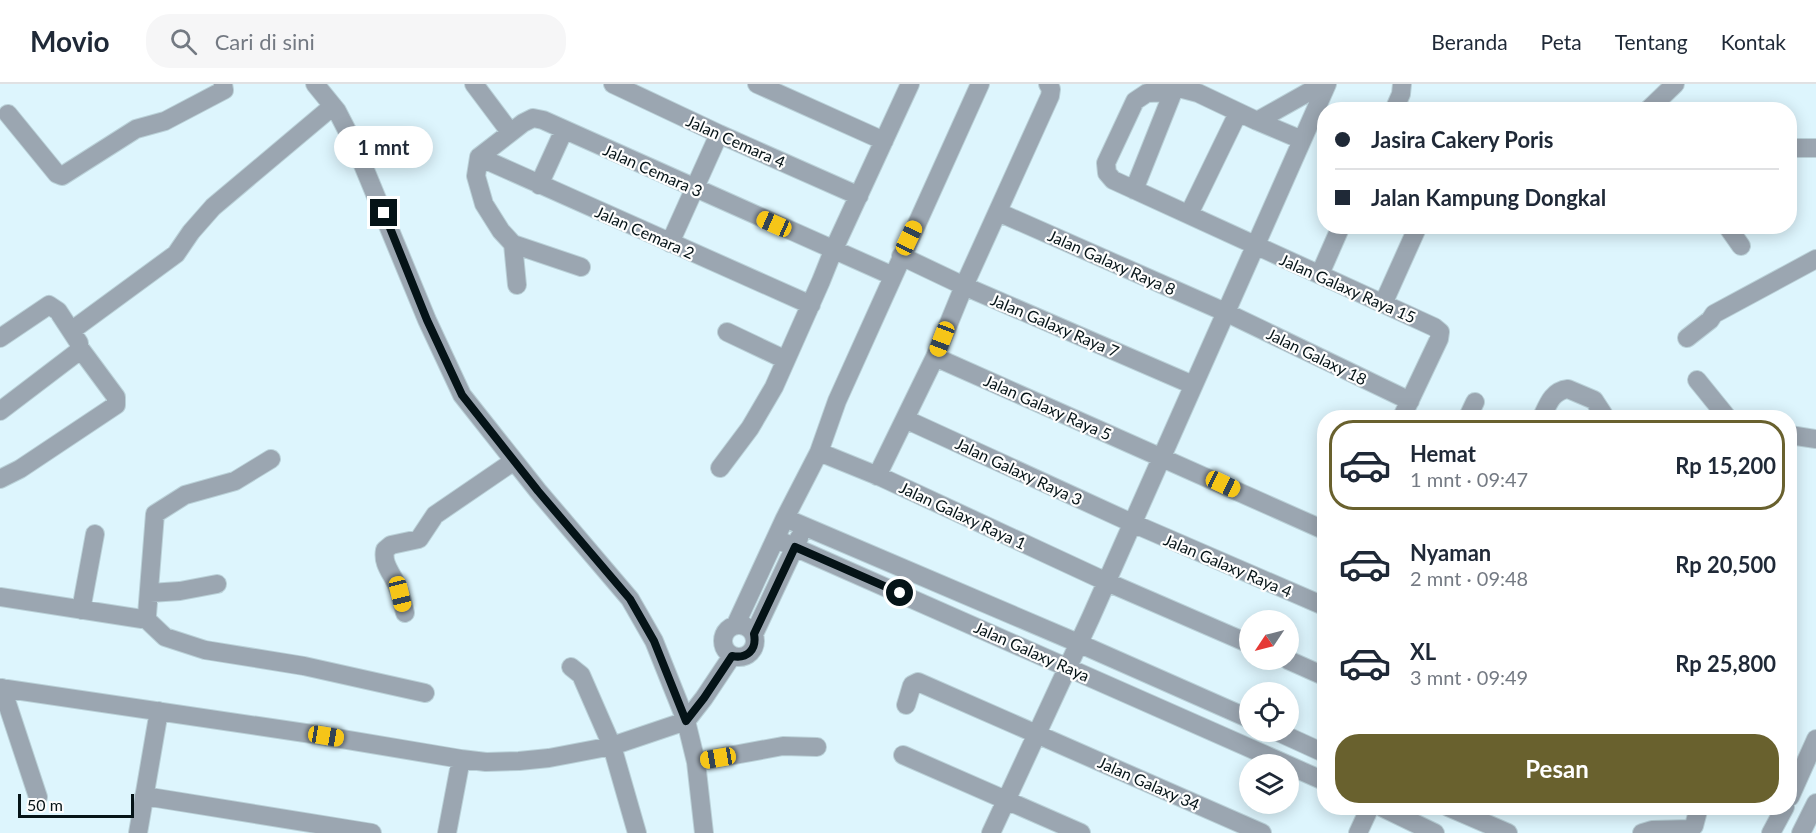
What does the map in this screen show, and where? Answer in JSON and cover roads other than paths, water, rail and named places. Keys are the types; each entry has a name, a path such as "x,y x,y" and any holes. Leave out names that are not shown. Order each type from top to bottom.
{"street":[{"path":"8,114 57,174 62,176 136,129 165,121 216,96 224,90 223,84"},
{"path":"315,84 333,106 356,148 427,320 462,395 514,461 630,599 654,641 686,721 696,762 704,833"},
{"path":"474,84 510,132"},
{"name":"Jalan Cemara 4","path":"613,84 859,196"},
{"path":"757,84 884,141"},
{"path":"736,624 785,518 819,452 837,401 893,276 910,259 980,84"},
{"path":"878,476 935,357 964,286 1050,96 1051,90 1048,84"},
{"path":"1257,121 1325,84"},
{"path":"1318,102 1325,84"},
{"path":"1398,102 1402,84"},
{"path":"1656,102 1675,84"},
{"path":"720,468 750,428 774,387 833,250 884,141 906,85"},
{"name":"Jalan Galaxy Raya 15","path":"1302,140 1188,90 1179,88 1173,92 1147,93 1135,101 1106,163 1107,173 1113,180 1134,190 1434,327 1440,332 1439,339 1406,409"},
{"path":"1134,190 1173,92"},
{"path":"991,833 1107,582 1317,103"},
{"path":"0,411 75,354 75,339 176,254 191,232 213,207 333,106"},
{"path":"1189,214 1238,113"},
{"name":"Jalan Cemara 3","path":"479,157 523,123 533,118 543,120 893,276"},
{"path":"539,184 564,130"},
{"path":"670,243 719,134"},
{"path":"1797,148 1816,148"},
{"path":"479,157 476,176 484,204 501,231 513,244 581,267"},
{"name":"Jalan Cemara 2","path":"479,157 811,305"},
{"name":"Jalan Galaxy Raya 8","path":"998,212 1225,312"},
{"path":"1320,274 1338,234"},
{"path":"1383,304 1414,234"},
{"path":"1733,234 1742,246"},
{"path":"513,244 517,285"},
{"name":"Jalan Galaxy Raya 7","path":"910,259 964,286 1193,385"},
{"path":"1688,339 1714,314 1816,259"},
{"path":"0,339 49,305 58,311 116,398 116,405 20,469 0,479"},
{"name":"Jalan Galaxy 18","path":"1225,312 1406,409"},
{"path":"727,332 786,360"},
{"name":"Jalan Galaxy Raya 5","path":"935,357 1317,527"},
{"path":"1697,380 1721,410"},
{"path":"1545,410 1556,394 1568,389 1594,400 1600,410"},
{"name":"Jalan Galaxy Raya 3","path":"905,419 1132,523"},
{"path":"1797,436 1816,439"},
{"name":"Jalan Galaxy Raya 1","path":"819,452 878,476 1107,582 1239,639"},
{"path":"145,618 150,593 155,514 185,495 235,481 271,459"},
{"path":"405,613 398,586 387,567 385,550 391,545 419,539 435,515 514,461"},
{"path":"754,634 746,626 736,624 729,627 722,642 725,650 732,656 740,658 748,655 754,648 754,634 804,526 801,490"},
{"name":"Jalan Galaxy Raya","path":"785,518 1239,714"},
{"name":"Jalan Galaxy Raya 4","path":"1132,523 1317,603"},
{"path":"81,610 95,534"},
{"name":"Jalan Galaxy Raya","path":"776,538 1264,754"},
{"path":"150,593 180,591 218,584"},
{"path":"0,597 145,618 165,637 205,650 304,666 426,693"},
{"path":"39,797 1,688 461,759 486,762 519,761 549,758 612,746 686,721 732,656"},
{"path":"1299,665 1317,673"},
{"path":"571,667 581,675 612,746 631,832"},
{"name":"Jalan Galaxy 34","path":"906,705 912,685 918,682 1262,833"},
{"path":"138,833 159,711"},
{"path":"1797,782 1816,739"},
{"path":"1299,742 1317,750"},
{"path":"696,762 783,746 817,747"},
{"path":"903,754 1081,833"},
{"path":"447,833 461,759"},
{"name":"Jalan Galaxy Raya","path":"1299,770 1317,778"},
{"path":"144,796 372,833"},
{"path":"1801,833 1816,803"},
{"path":"1358,833 1366,815"},
{"path":"1398,815 1435,833"},
{"path":"1466,815 1508,833"},
{"path":"1642,833 1652,830 1691,829 1697,815"},
{"path":"1772,833 1781,815"}]}
